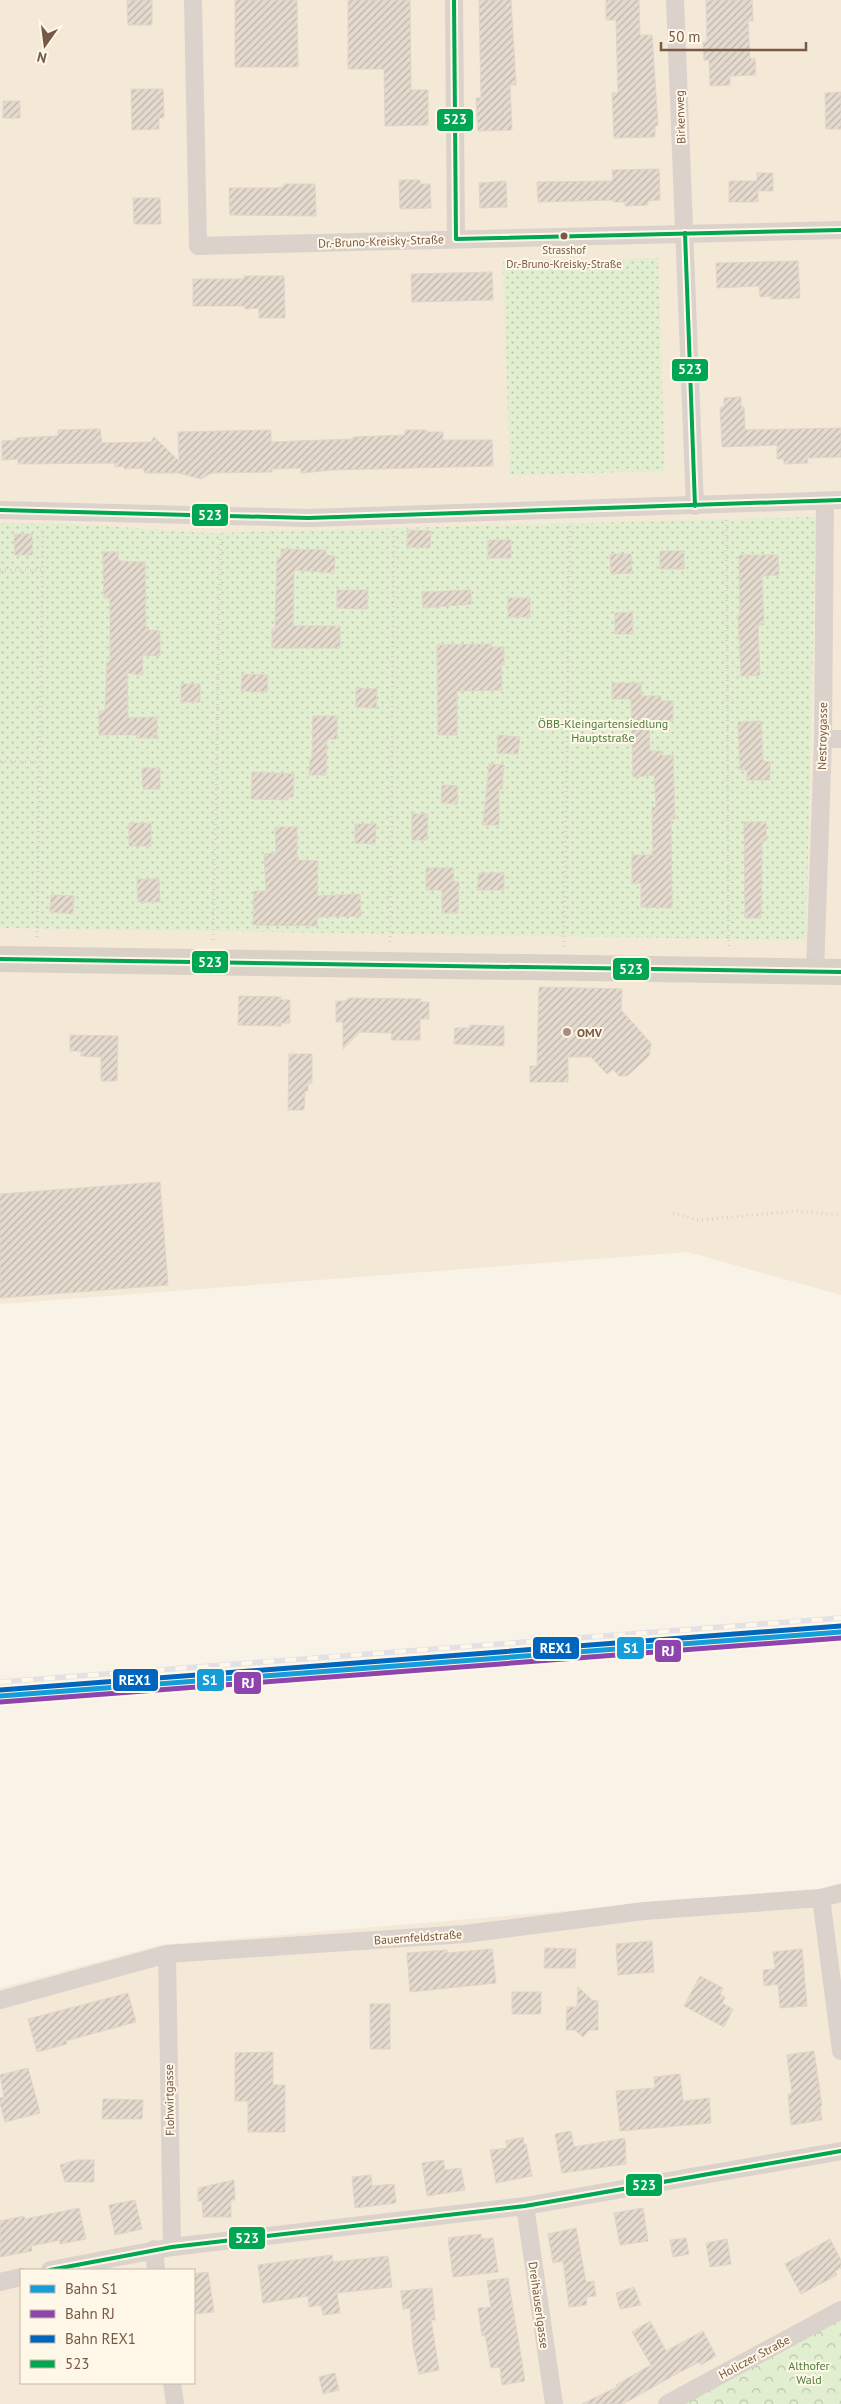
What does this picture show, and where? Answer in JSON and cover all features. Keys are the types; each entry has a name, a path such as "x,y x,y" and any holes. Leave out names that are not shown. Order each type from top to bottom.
{"main road":[{"path":"0,959 841,972"}],"street":[{"name":"Dr.-Bruno-Kreisky-Straße","path":"193,0 198,246 841,230"},
{"path":"454,0 456,240"},
{"name":"Birkenweg","path":"676,0 695,506"},
{"path":"0,510 308,518 833,500"},
{"name":"Nestroygasse","path":"815,972 833,500"},
{"path":"823,739 841,739"},
{"name":"Bauernfeldstraße","path":"0,2000 167,1954 465,1934 644,1911 821,1898 841,1893"},
{"path":"821,1898 841,2051"},
{"name":"Flohwirtgasse","path":"167,1954 172,2247"},
{"path":"55,2269 172,2247 524,2206 841,2151"},
{"name":"Dreihäuserlgasse","path":"524,2206 554,2404"},
{"path":"154,2250 156,2269"},
{"path":"0,2282 20,2277"},
{"name":"Holiczer Straße","path":"666,2404 841,2310"},
{"path":"172,2384 175,2404"}],"path":[{"path":"725,505 729,970"},
{"path":"564,968 570,510"},
{"path":"37,960 44,511"},
{"path":"213,963 222,516"},
{"path":"390,966 395,516"},
{"path":"0,570 43,570"},
{"path":"0,761 40,762"},
{"path":"673,1213 698,1220 797,1212 841,1215"}],"shaded area":[{"path":"0,0 841,0 841,1295 688,1252 0,1304"},
{"path":"841,1883 841,2319 683,2404 0,2404 0,1988 161,1945 815,1890"}],"green space":[{"path":"658,258 665,471 510,475 503,262"},
{"name":"ÖBB-Kleingartensiedlung Hauptstraße","path":"816,517 806,940 0,928 0,523 75,524 208,533"},
{"name":"Althofer Wald","path":"841,2319 841,2404 683,2404"}],"building":[{"path":"127,0 152,0 152,25 128,25"},
{"path":"235,0 297,0 298,67 235,67"},
{"path":"348,0 410,0 411,90 428,90 428,125 385,126 384,69 348,69"},
{"path":"479,0 511,0 516,85 510,85 512,130 478,131 476,98 481,98"},
{"path":"606,0 639,0 640,35 652,35 658,125 655,126 655,137 614,138 612,93 618,93 616,20 606,20"},
{"path":"706,0 752,0 753,21 748,21 750,59 755,58 756,75 730,76 730,85 710,86 709,60 704,60 703,42 707,42"},
{"path":"131,89 163,89 164,118 159,118 159,129 132,130"},
{"path":"841,92 841,129 826,129 825,93"},
{"path":"3,101 20,101 20,118 3,118"},
{"path":"659,169 660,200 648,201 648,205 625,206 625,202 614,202 614,200 538,202 537,182 613,181 612,170"},
{"path":"757,173 773,173 773,191 758,191 758,202 729,202 729,181 757,181"},
{"path":"399,180 420,180 420,184 430,184 431,208 400,209"},
{"path":"506,181 507,207 480,208 479,183"},
{"path":"284,184 315,184 316,216 230,215 229,188 275,188 284,187"},
{"path":"133,198 160,198 161,224 134,224"},
{"path":"798,261 800,298 771,299 771,296 760,297 759,286 717,288 716,263"},
{"path":"492,272 493,300 412,302 411,274"},
{"path":"244,276 284,276 285,318 259,318 259,308 245,309 245,306 193,306 193,279 244,279"},
{"path":"741,397 741,407 744,407 745,430 841,428 841,457 807,458 808,463 784,464 784,459 777,459 777,445 722,447 720,407 724,407 724,398"},
{"path":"100,429 102,443 151,442 154,437 179,461 178,432 271,430 271,442 405,435 405,430 425,430 428,432 443,432 443,440 492,440 493,466 333,470 301,473 301,468 272,469 272,472 211,473 201,479 179,473 144,473 144,468 124,469 124,466 115,467 115,463 18,464 18,459 2,460 2,441 17,440 17,438 58,436 58,430"},
{"path":"407,530 431,531 430,548 407,547"},
{"path":"14,534 32,534 32,555 15,555"},
{"path":"488,540 511,540 511,558 488,558"},
{"path":"281,549 326,550 326,555 335,556 334,573 294,570 293,626 340,626 340,648 272,648 272,628 275,629 277,558 281,558"},
{"path":"660,551 684,551 684,569 660,569"},
{"path":"103,552 119,552 118,561 145,562 146,630 160,631 160,656 143,655 142,675 127,673 128,718 157,717 157,738 137,738 137,735 99,735 99,711 105,711 107,662 110,662 110,598 104,598"},
{"path":"610,554 631,554 632,573 611,574"},
{"path":"739,555 778,555 779,575 762,576 764,625 758,625 760,675 741,676 738,615 740,615"},
{"path":"337,590 368,590 367,609 337,608"},
{"path":"471,590 471,604 423,608 422,592"},
{"path":"508,598 530,598 530,617 508,617"},
{"path":"632,612 633,634 615,634 615,613"},
{"path":"491,644 491,647 504,647 504,665 501,665 502,690 457,691 457,735 438,735 437,645"},
{"path":"242,674 268,675 267,692 241,691"},
{"path":"612,683 641,683 641,696 661,696 661,701 673,701 673,721 649,721 650,751 662,751 662,756 673,755 675,819 671,819 672,908 641,907 641,883 632,884 632,855 653,855 652,807 656,807 654,775 633,777 631,699 612,699"},
{"path":"181,684 200,684 200,702 181,702"},
{"path":"356,688 377,689 376,708 356,707"},
{"path":"313,716 337,716 337,739 327,739 326,775 309,775 310,759 312,759"},
{"path":"761,721 763,761 770,762 770,780 747,780 747,770 740,770 738,722"},
{"path":"498,735 520,737 518,754 497,753"},
{"path":"489,764 504,765 502,789 499,789 499,825 483,825"},
{"path":"142,768 160,768 160,789 143,789"},
{"path":"252,772 294,774 293,797 288,797 288,800 251,799"},
{"path":"442,785 458,786 457,804 441,803"},
{"path":"412,814 428,814 427,840 412,840"},
{"path":"744,822 766,822 766,841 762,841 761,918 745,918"},
{"path":"129,823 151,823 151,846 129,846"},
{"path":"355,824 376,824 375,844 355,843"},
{"path":"275,827 297,827 297,860 318,861 317,896 360,894 361,916 317,917 317,926 253,925 254,891 266,891 264,854 276,853"},
{"path":"426,868 454,868 453,881 459,882 458,913 442,913 442,890 426,890"},
{"path":"479,873 504,873 504,890 477,890"},
{"path":"137,879 159,879 160,902 138,902"},
{"path":"51,895 74,896 73,914 50,912"},
{"path":"539,987 622,989 621,1010 651,1043 649,1056 627,1076 619,1076 613,1069 607,1074 591,1057 568,1057 568,1082 530,1082 530,1066 537,1066"},
{"path":"239,996 281,997 281,1000 290,1000 290,1023 281,1023 281,1026 238,1025"},
{"path":"348,998 421,999 420,1002 429,1002 429,1019 420,1019 420,1040 391,1040 392,1033 360,1032 343,1049 343,1022 336,1022 336,1001 347,1001"},
{"path":"470,1025 504,1026 504,1046 454,1044 455,1028 470,1028"},
{"path":"70,1035 118,1036 117,1081 101,1081 101,1057 81,1056 81,1051 70,1051"},
{"path":"289,1054 312,1054 312,1083 308,1083 308,1091 305,1091 304,1110 288,1110"},
{"path":"160,1182 168,1285 0,1298 0,1194"},
{"path":"652,1941 654,1972 618,1975 616,1944"},
{"path":"545,1948 576,1949 575,1968 544,1968"},
{"path":"492,1949 496,1983 410,1992 407,1953 447,1950 447,1953"},
{"path":"802,1949 807,2006 780,2008 778,1984 764,1986 763,1970 775,1969 773,1952"},
{"path":"700,1976 723,1988 720,1994 725,1997 722,2003 733,2009 724,2027 684,2006"},
{"path":"578,1987 592,2000 598,2001 598,2030 589,2030 583,2037 575,2030 566,2030 567,2007 577,2007"},
{"path":"512,1992 541,1992 541,2014 512,2014"},
{"path":"128,1993 136,2022 66,2041 67,2044 37,2052 28,2019"},
{"path":"370,2004 390,2004 390,2049 370,2049"},
{"path":"814,2051 822,2106 820,2106 822,2120 791,2125 788,2094 792,2093 787,2055"},
{"path":"273,2052 273,2085 285,2085 285,2132 248,2132 248,2101 235,2101 235,2053"},
{"path":"28,2068 40,2113 5,2122 0,2103 0,2098 4,2097 0,2075"},
{"path":"680,2074 683,2101 709,2098 711,2123 620,2131 616,2091 655,2088 654,2077"},
{"path":"103,2099 143,2100 142,2119 102,2119"},
{"path":"571,2131 574,2147 625,2138 626,2164 562,2173 555,2134"},
{"path":"523,2137 532,2176 496,2183 490,2150 507,2148 506,2141"},
{"path":"77,2160 94,2160 94,2182 65,2182 60,2165"},
{"path":"443,2160 445,2170 461,2168 465,2190 427,2196 422,2163"},
{"path":"371,2175 372,2186 394,2184 396,2203 355,2208 352,2177"},
{"path":"234,2180 235,2200 231,2200 231,2217 203,2217 202,2201 198,2201 198,2188"},
{"path":"135,2200 142,2229 115,2235 109,2205"},
{"path":"79,2208 86,2239 60,2244 60,2240 31,2246 32,2251 0,2257 0,2221 24,2216 25,2219"},
{"path":"643,2208 648,2241 620,2245 614,2213"},
{"path":"576,2228 586,2282 594,2281 596,2296 586,2297 587,2305 569,2307 563,2261 553,2263 548,2234"},
{"path":"481,2234 482,2239 493,2238 498,2272 453,2277 448,2238"},
{"path":"686,2238 689,2254 673,2257 670,2240"},
{"path":"727,2239 731,2264 710,2267 706,2243"},
{"path":"830,2239 841,2260 841,2268 835,2271 837,2275 801,2294 785,2264"},
{"path":"332,2255 333,2262 388,2256 392,2287 337,2293 340,2313 323,2315 321,2305 309,2307 308,2296 263,2303 258,2265"},
{"path":"208,2272 214,2312 195,2314 195,2274"},
{"path":"508,2278 525,2381 502,2385 500,2367 491,2368 485,2335 482,2336 478,2308 491,2307 487,2281"},
{"path":"634,2287 641,2305 620,2309 616,2293"},
{"path":"432,2288 435,2320 431,2320 439,2370 419,2374 413,2346 410,2308 403,2309 401,2291"},
{"path":"650,2321 666,2351 703,2331 716,2356 701,2365 699,2362 623,2404 582,2404 617,2387 616,2385 651,2365 632,2332"},
{"path":"335,2373 339,2390 323,2394 319,2377"}],"railway":[{"path":"0,1682 841,1618"}],"rail line":[{"name":"REX1","path":"0,1690 841,1626"},
{"name":"S1","path":"0,1696 841,1632"},
{"name":"RJ","path":"0,1702 841,1638"}],"transit line":[{"name":"523","path":"454,0 456,239"},
{"name":"523","path":"456,239 841,230"},
{"name":"523","path":"685,233 695,506"},
{"name":"523","path":"0,510 308,518 841,500"},
{"name":"523","path":"0,959 841,972"},
{"name":"523","path":"55,2269 172,2247 525,2206 841,2151"}],"place":[{"name":"Strasshof Dr.-Bruno-Kreisky-Straße","path":"564,236"},
{"name":"OMV","path":"567,1032"}]}
